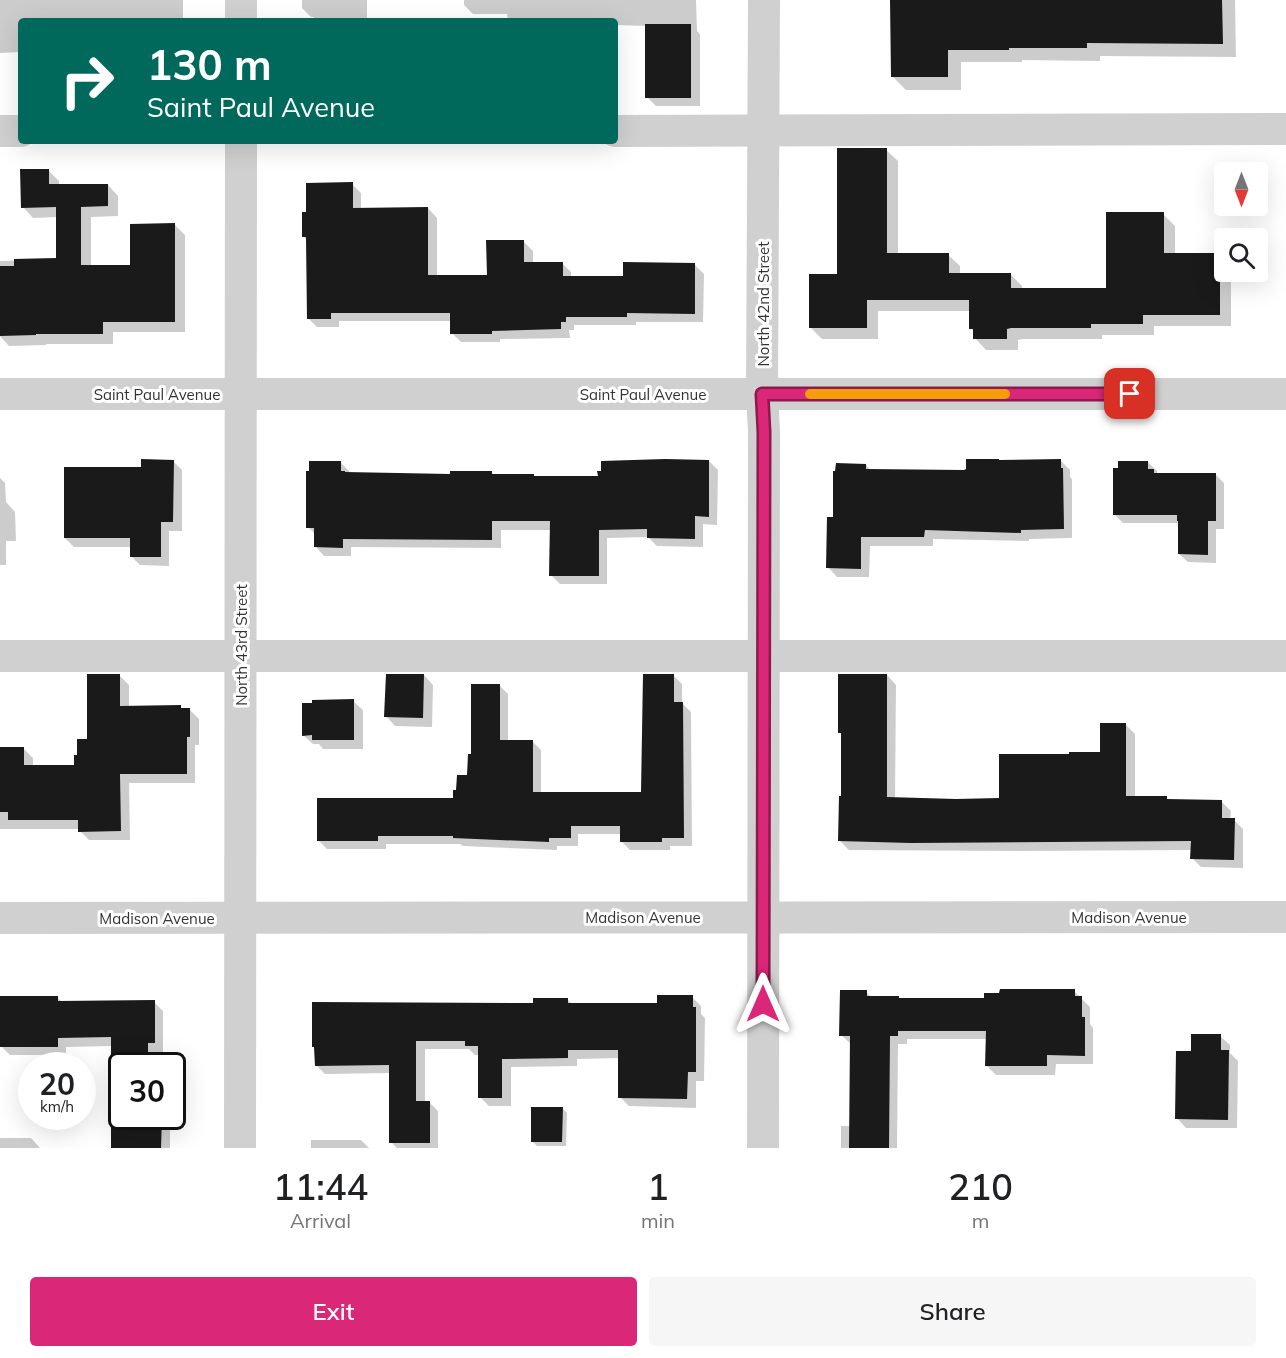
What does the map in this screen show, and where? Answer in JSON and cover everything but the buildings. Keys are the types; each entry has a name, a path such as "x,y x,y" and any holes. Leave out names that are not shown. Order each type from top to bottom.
{"street":[{"path":"241,0 241,18"},
{"name":"North 42nd Street","path":"763,1148 764,0"},
{"path":"618,131 1286,129"},
{"path":"0,131 18,131"},
{"name":"North 43rd Street","path":"240,1148 241,144"},
{"name":"Saint Paul Avenue","path":"0,394 1286,394"},
{"path":"0,656 1286,656"},
{"name":"Madison Avenue","path":"0,918 1286,917"}],"slow traffic":[{"path":"810,394 1005,394"}],"route":[{"path":"763,1004 764,432 762,394 1130,394"}]}
